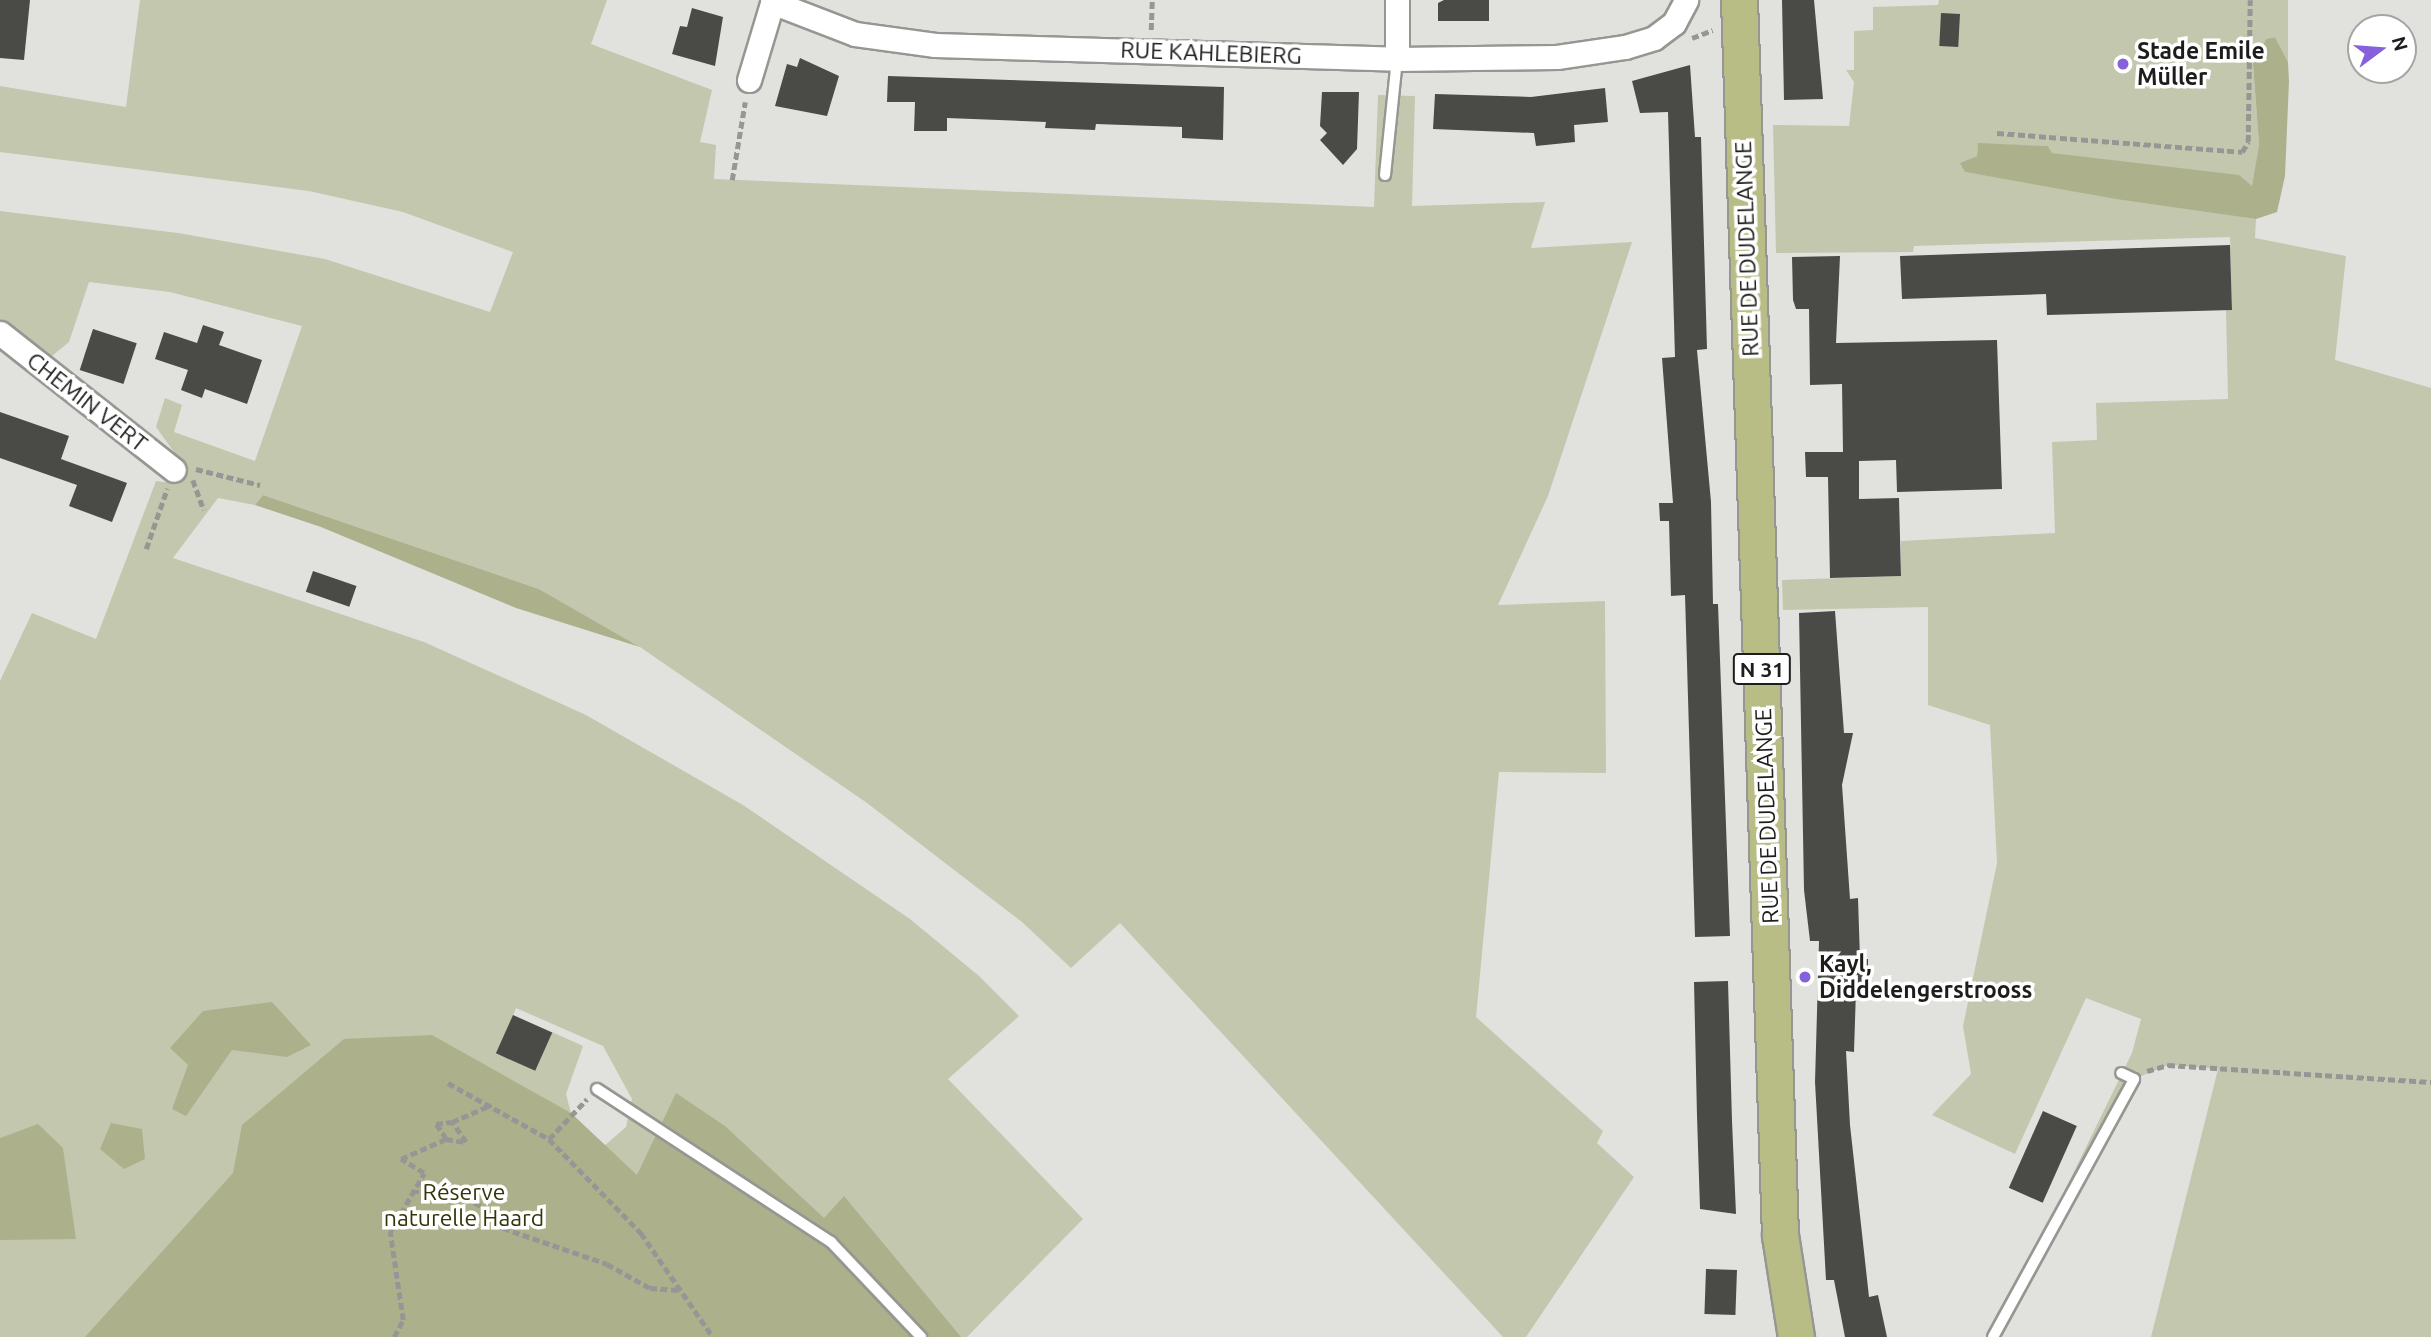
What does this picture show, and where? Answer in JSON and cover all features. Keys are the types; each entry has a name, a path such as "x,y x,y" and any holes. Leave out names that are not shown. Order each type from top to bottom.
{"main road":[{"name":"RUE DE DUDELANGE","path":"1739,0 1780,1236 1796,1337"}],"street":[{"path":"1396,0 1397,59"},
{"path":"1654,38 1674,23 1686,0"},
{"name":"RUE KAHLEBIERG","path":"772,1 855,34 935,45 1397,59 1557,57 1654,38"},
{"path":"749,80 772,1"},
{"name":"CHEMIN VERT","path":"0,333 174,470"}],"lane":[{"path":"1385,175 1397,59"},
{"path":"1993,1337 2134,1079 2121,1073"},
{"path":"597,1089 831,1242 921,1337"}],"path":[{"path":"1150,52 1152,0"},
{"path":"1997,133 2242,152 2248,142 2250,0"},
{"path":"1654,38 1681,42 1718,29 1718,41"},
{"path":"732,180 749,80"},
{"path":"146,549 174,470 184,466 260,485"},
{"path":"174,470 198,482 204,510"},
{"path":"2134,1079 2168,1065 2431,1082"},
{"path":"448,1083 549,1139 641,1233 713,1337"},
{"path":"549,1139 597,1089"},
{"path":"446,1139 436,1124 452,1122 491,1105"},
{"path":"394,1337 403,1320 390,1232 424,1173 401,1159 446,1139 466,1142 452,1122"},
{"path":"412,1192 456,1192 485,1208 503,1228 607,1264 650,1288 681,1290"}],"green space":[{"path":"140,0 607,0 591,44 712,90 700,142 716,145 714,179 1374,207 1378,95 1415,96 1412,206 1545,202 1531,248 1632,242 1548,496 1498,605 1605,601 1606,773 1499,772 1476,1017 1603,1131 1597,1143 1634,1177 1526,1337 1503,1337 1120,923 1071,968 1022,922 867,803 640,647 539,589 263,495 255,505 218,498 173,558 424,642 586,715 743,805 910,919 979,976 1019,1016 948,1079 1083,1219 967,1337 0,1337 0,681 32,613 96,639 156,481 178,484 184,466 156,427 165,398 182,405 174,432 255,461 302,326 170,292 89,282 69,342 47,360 0,322 0,211 178,233 325,259 490,312 513,252 403,212 309,191 0,152 0,86 126,107","holes":["516,1008 603,1046 632,1099 626,1127 604,1146 571,1113 566,1094 583,1046 552,1032 535,1070 497,1054"]},
{"path":"1939,0 2288,0 2288,62 2275,37 2266,39 2253,64 2259,144 2252,187 2052,153 2048,146 1978,144 1977,156 1961,163 1965,172 2256,219 2255,238 2346,256 2335,360 2431,388 2431,1337 2151,1337 2218,1069 2168,1065 2134,1079 2041,1239 2132,1053 2141,1019 2086,998 2015,1154 1932,1115 1971,1074 1963,1026 1997,863 1990,725 1928,705 1928,607 1783,610 1782,580 1901,576 1901,541 2055,533 2052,442 2097,440 2096,403 2228,399 2226,310 2232,309 2230,237 1914,246 1913,252 1776,253 1773,125 1849,126 1854,82 1846,70 1854,70 1854,31 1873,30 1873,7 1938,5"},
{"path":"2275,37 2288,62 2289,81 2285,176 2277,212 2256,219 2116,199 1965,172 1960,163 1977,156 1978,143 2048,146 2052,153 2239,175 2252,186 2259,144 2253,64 2266,39"},
{"path":"263,495 539,589 640,647 516,608 321,527 255,505"},
{"path":"272,1002 311,1045 287,1057 232,1050 186,1116 172,1109 188,1065 170,1048 203,1011"},
{"name":"Réserve naturelle Haard","path":"432,1035 571,1113 637,1175 676,1093 725,1126 824,1218 844,1196 961,1337 85,1337 233,1173 242,1125 344,1039"},
{"path":"111,1123 142,1129 145,1159 124,1169 100,1149"},
{"path":"38,1124 63,1148 76,1239 0,1240 0,1138"}],"building":[{"path":"0,0 30,0 24,60 0,58"},
{"path":"1444,0 1489,0 1489,21 1438,21 1438,3"},
{"path":"1782,0 1814,0 1823,99 1784,100"},
{"path":"692,8 723,17 715,66 672,54 680,26 687,27"},
{"path":"1941,13 1960,14 1958,47 1939,46"},
{"path":"800,58 839,76 827,116 775,106 787,64 797,67"},
{"path":"1690,65 1695,137 1701,137 1707,349 1697,350 1711,502 1713,604 1718,604 1730,936 1695,937 1685,595 1671,596 1669,521 1660,521 1659,503 1673,503 1662,358 1675,357 1668,112 1640,113 1632,81"},
{"path":"888,76 1224,87 1223,140 1182,138 1182,127 1096,124 1095,130 1045,128 1046,122 947,118 947,131 914,131 915,102 887,102"},
{"path":"1605,88 1608,122 1574,125 1575,142 1536,146 1534,133 1433,129 1435,94 1531,97"},
{"path":"1322,92 1359,92 1357,149 1343,165 1320,140 1327,133 1320,126"},
{"path":"2230,245 2232,310 2047,315 2046,294 1902,299 1900,256"},
{"path":"1840,256 1836,343 1997,340 2002,489 1897,492 1896,460 1859,461 1859,499 1899,498 1901,576 1830,578 1828,477 1806,477 1805,452 1843,452 1842,384 1810,385 1809,309 1796,309 1793,300 1792,257"},
{"path":"203,325 224,332 219,345 262,360 247,404 205,389 202,398 181,390 188,370 155,359 164,332 197,343"},
{"path":"93,329 137,343 123,384 80,370"},
{"path":"0,412 69,436 61,459 127,483 112,522 69,506 77,485 0,458"},
{"path":"313,571 356,586 349,607 306,592"},
{"path":"1835,611 1844,733 1853,733 1842,785 1850,899 1858,898 1860,959 1868,959 1868,990 1856,990 1854,1052 1846,1051 1850,1125 1869,1297 1878,1295 1887,1337 1845,1337 1834,1280 1826,1280 1815,1082 1819,941 1810,941 1804,890 1799,613"},
{"path":"1728,981 1736,1214 1700,1209 1694,982"},
{"path":"513,1015 552,1032 535,1071 496,1053"},
{"path":"2043,1111 2077,1126 2043,1203 2009,1188"},
{"path":"1706,1269 1737,1270 1735,1315 1704,1314"}],"place":[{"name":"Stade Emile Müller","path":"2123,64"},
{"name":"Kayl, Diddelengerstrooss","path":"1805,977"}]}
